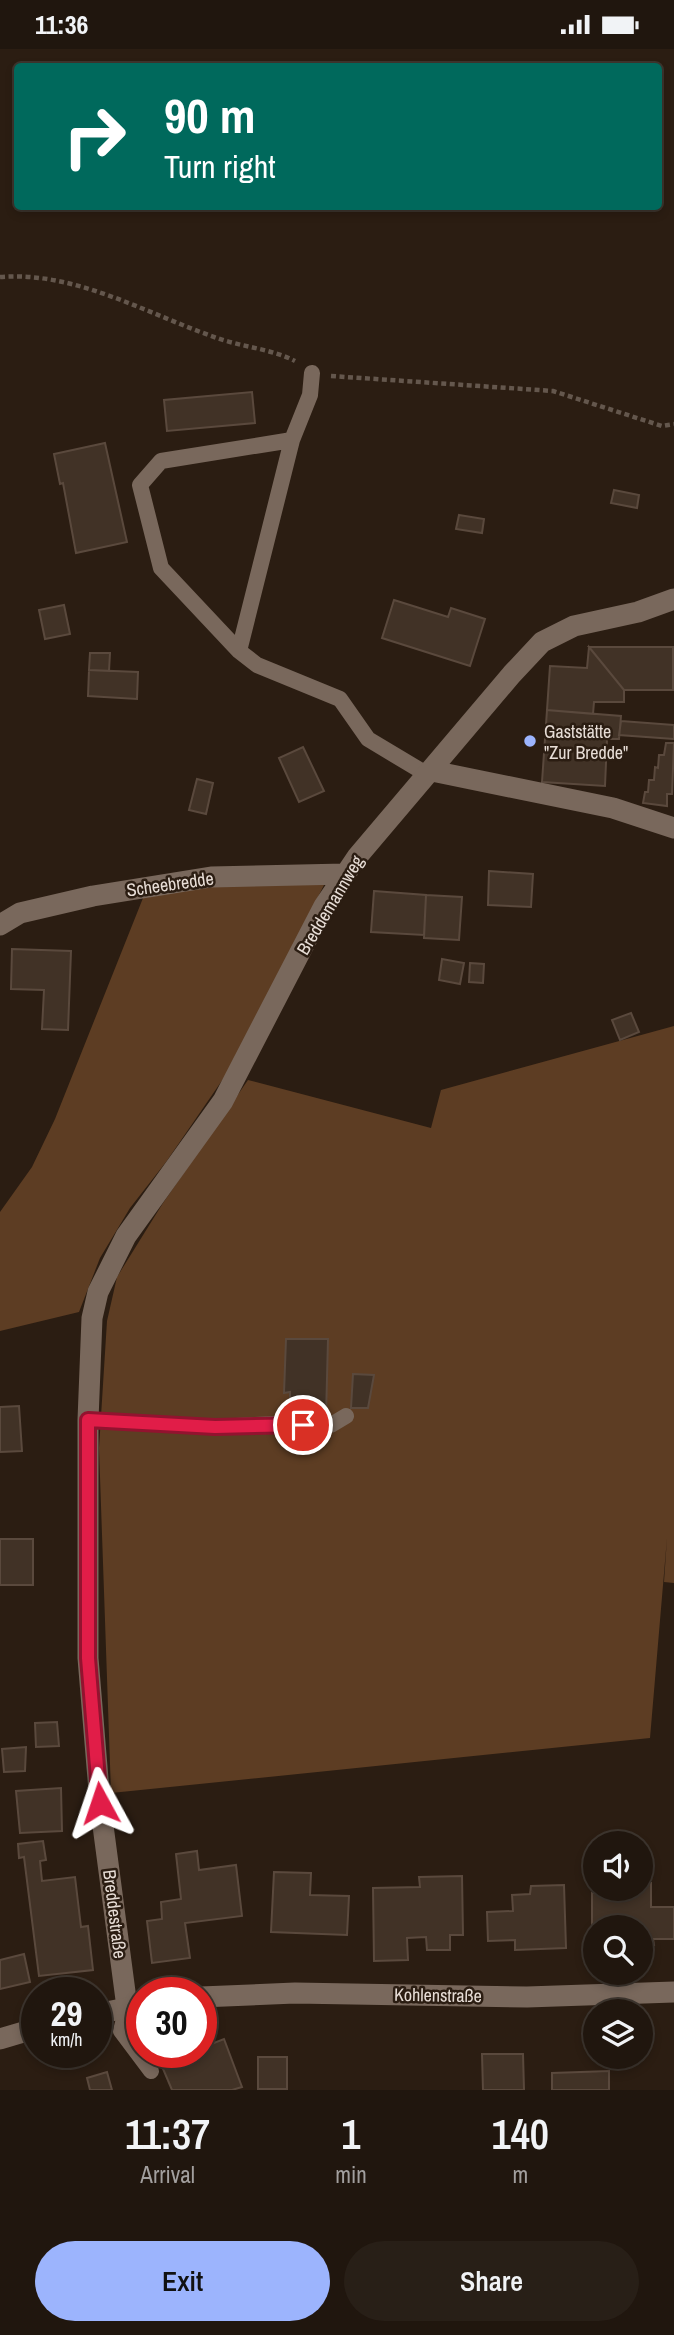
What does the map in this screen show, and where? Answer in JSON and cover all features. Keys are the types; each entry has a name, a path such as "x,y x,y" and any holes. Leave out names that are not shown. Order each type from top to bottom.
{"street":[{"name":"Breddemannweg","path":"92,1318 98,1292 117,1251 223,1101 324,906 345,874 512,674 542,642 574,626 638,612 674,599"},
{"path":"430,773 613,808 674,828"},
{"name":"Scheebredde","path":"0,925 7,918 32,910 93,896 211,877 345,874"},
{"name":"Breddestraße","path":"92,1318 88,1420 90,1693 100,1803 129,1977"},
{"name":"Kohlenstraße","path":"217,1996 295,1993 527,1997 674,1992"},
{"path":"0,2039 21,2033"}],"lane":[{"path":"239,651 292,440 310,395 312,373"},
{"path":"292,440 162,461 140,485 161,568 239,651 257,665 340,699 368,739 430,773"},
{"path":"88,1420 215,1427 331,1425 346,1416"},
{"path":"126,2021 121,2031 126,2038"}],"path":[{"path":"0,277 54,279 92,290 218,338 290,358 312,373 365,381 400,379 553,391 662,426 674,424"}],"shaded area":[{"path":"216,879 326,881 234,1063 166,1162 130,1208 100,1258 79,1312 0,1331 0,1212 32,1167 55,1119 145,893"},
{"path":"674,1026 674,1583 664,1582 667,1538 650,1738 111,1793 99,1448 107,1321 117,1277 163,1203 248,1080 431,1128 441,1090"}],"building":[{"path":"252,392 255,423 167,431 164,400"},
{"path":"105,443 127,542 76,553 63,483 60,484 54,454"},
{"path":"614,490 639,495 637,508 611,503"},
{"path":"459,515 484,519 482,533 456,529"},
{"path":"394,600 448,617 451,608 485,619 470,666 382,638"},
{"path":"64,605 70,634 45,639 39,610"},
{"path":"589,647 673,647 673,690 624,690"},
{"path":"589,647 624,690 624,702 594,702 593,714 547,710 550,666 587,668"},
{"path":"90,653 110,653 109,671 89,670"},
{"path":"89,670 138,672 137,699 88,696"},
{"path":"547,710 621,716 619,739 607,739 605,786 542,782"},
{"path":"621,721 674,725 674,739 619,735"},
{"path":"666,743 674,743 672,794 667,794 667,806 643,803 649,780 654,780 655,767 658,768 659,755 664,755"},
{"path":"303,747 324,791 299,802 279,758"},
{"path":"197,779 213,783 206,814 189,810"},
{"path":"489,871 533,874 531,907 488,905"},
{"path":"374,891 426,895 424,935 371,932"},
{"path":"426,895 462,897 459,940 424,938"},
{"path":"12,949 71,951 68,1030 42,1029 44,990 11,989"},
{"path":"442,959 464,963 460,984 439,980"},
{"path":"470,963 484,964 483,983 469,982"},
{"path":"631,1013 639,1032 620,1040 612,1020"},
{"path":"286,1339 328,1339 326,1417 290,1416 290,1392 284,1393"},
{"path":"353,1374 374,1375 368,1408 351,1408"},
{"path":"19,1406 22,1451 0,1452 0,1407"},
{"path":"0,1539 33,1539 33,1585 0,1585"},
{"path":"57,1722 59,1746 36,1747 35,1723"},
{"path":"26,1747 25,1771 4,1772 2,1749"},
{"path":"61,1788 62,1831 20,1833 16,1791"},
{"path":"43,1841 46,1860 40,1861 42,1881 75,1877 81,1927 88,1926 93,1970 39,1976 24,1857 19,1858 18,1844"},
{"path":"197,1851 199,1870 236,1865 242,1916 185,1923 190,1958 152,1963 147,1921 162,1919 161,1902 181,1899 176,1854"},
{"path":"274,1872 311,1873 310,1895 349,1896 347,1935 271,1932"},
{"path":"462,1876 463,1935 450,1935 450,1950 427,1950 426,1937 407,1938 408,1960 374,1961 373,1888 420,1887 419,1877"},
{"path":"564,1885 566,1948 515,1950 515,1940 488,1941 487,1912 513,1911 512,1895 530,1894 531,1886"},
{"path":"592,1901 651,1901 651,1907 674,1907 674,1939 653,1939 653,1915 592,1915"},
{"path":"24,1954 29,1977 21,1977 21,1984 0,1989 0,1960"},
{"path":"224,2039 242,2087 232,2090 172,2090 163,2068 217,2068 217,2042"},
{"path":"482,2054 523,2054 524,2090 483,2090"},
{"path":"258,2057 287,2057 287,2089 258,2089"},
{"path":"609,2071 609,2090 552,2090 552,2073"},
{"path":"107,2072 112,2090 90,2090 87,2078"}],"place":[{"name":"Gaststätte \"Zur Bredde\"","path":"530,741"}],"route":[{"path":"100,1803 88,1658 88,1420 215,1427 303,1425"}]}
